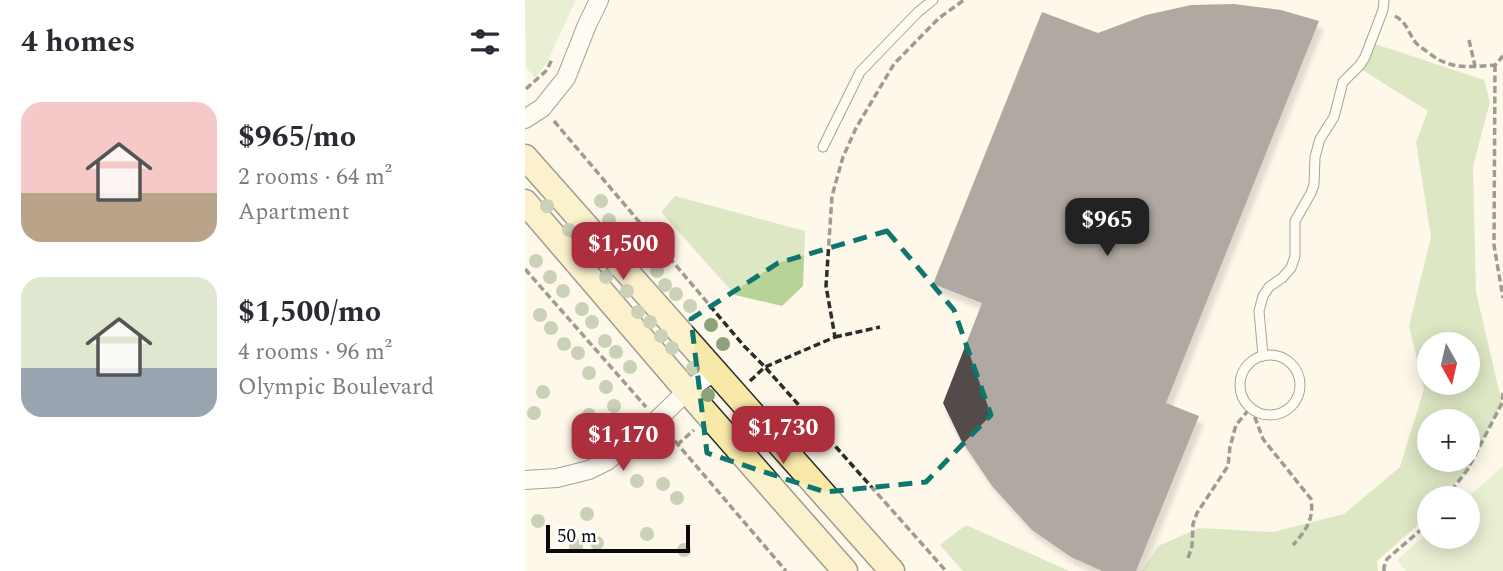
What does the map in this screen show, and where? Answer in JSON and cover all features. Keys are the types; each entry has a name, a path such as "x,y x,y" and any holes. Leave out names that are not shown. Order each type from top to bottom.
{"street":[{"path":"525,119 542,107 566,78 599,0"},
{"path":"525,157 892,571"},
{"path":"525,202 845,571"},
{"path":"525,480 557,478 589,470 607,461 687,391 715,371"}],"lane":[{"path":"823,147 860,72 933,0"},
{"path":"1263,356 1259,311 1263,296 1269,287 1291,268 1295,221 1314,185 1315,157 1320,139 1334,117 1343,82 1366,57 1384,5"},
{"path":"1263,356 1287,359 1299,375 1299,394 1294,402 1278,413 1259,412 1251,407 1241,390 1244,371 1250,363 1263,356"}],"path":[{"path":"835,337 826,286 832,196 843,157 856,128 894,64 939,18 964,0"},
{"path":"1384,5 1403,20 1417,43 1439,61 1453,66 1495,65"},
{"path":"1469,40 1475,66"},
{"path":"526,89 547,70 556,51"},
{"path":"1503,56 1495,65 1494,245 1503,298"},
{"path":"542,107 744,346 946,571"},
{"path":"525,269 648,408"},
{"path":"743,387 765,367 835,337 880,327"},
{"path":"1455,486 1468,469 1502,403 1503,393"},
{"path":"1188,558 1197,513 1228,466 1236,425 1251,407 1263,439 1311,499 1308,528 1293,545"},
{"path":"677,444 695,430"},
{"path":"667,432 786,571"},
{"path":"1384,571 1387,559 1417,533"}],"highlighted area":[{"path":"887,231 954,310 991,415 926,482 825,492 707,453 691,319 778,263"}],"green space":[{"path":"525,0 576,0 546,64 535,78 526,67"},
{"path":"1375,44 1484,80 1490,102 1473,166 1476,292 1502,403 1480,446 1480,409 1418,409 1422,396 1481,396 1481,332 1417,332 1417,360 1409,326 1431,237 1416,142 1428,111 1359,68"},
{"path":"675,196 805,231 803,286 782,306 735,295 661,212"},
{"path":"1417,412 1417,472 1465,472 1453,486 1417,486 1417,526 1377,561 1378,571 1142,571 1158,546 1199,528 1273,532 1344,514 1400,467"},
{"path":"1503,466 1503,571 1406,571 1397,560 1417,542 1417,549 1480,549 1480,487"},
{"path":"966,525 1069,571 963,571 940,545"}],"building":[{"path":"1234,4 1281,10 1319,21 1166,403 1199,416 1136,571 1102,571 1071,557 1032,530 992,486 961,440 943,403 982,303 933,284 1042,12 1098,33 1146,15 1191,5"}]}
